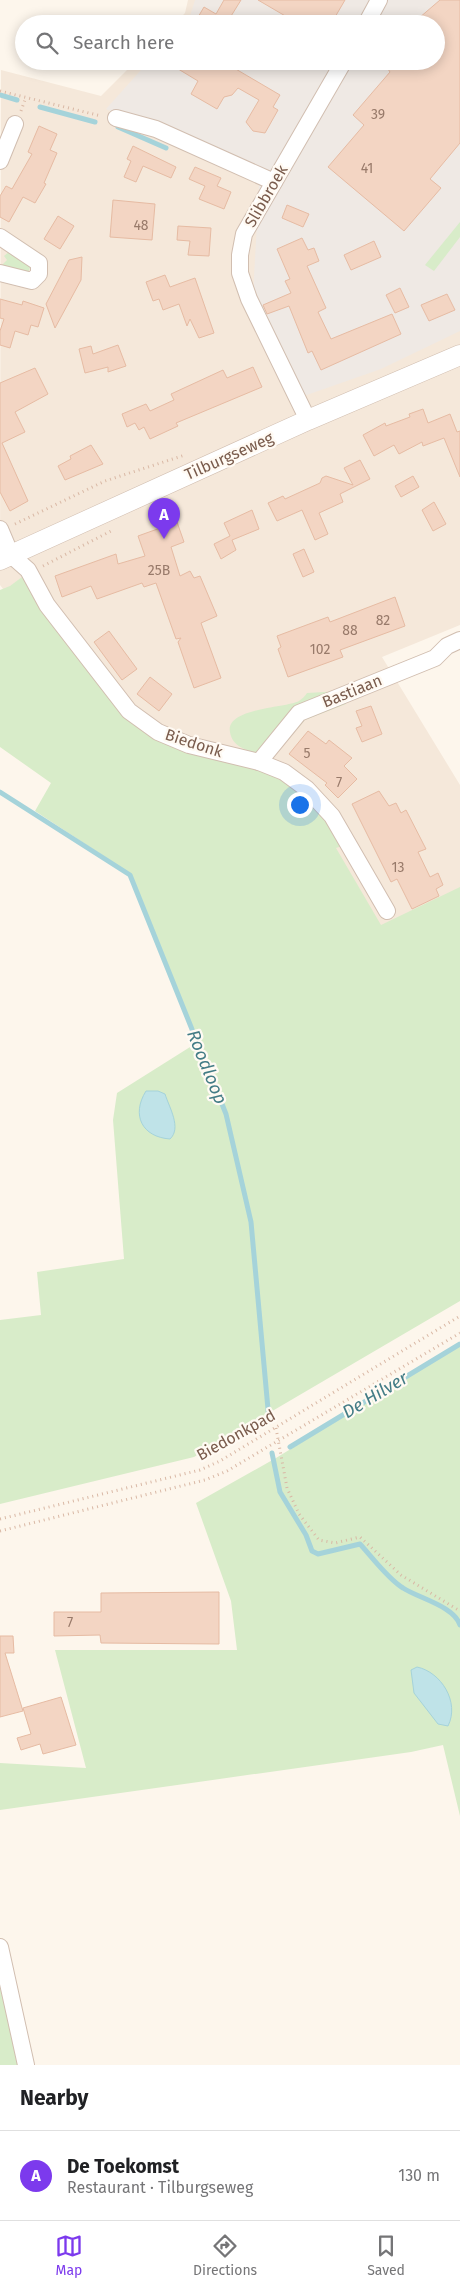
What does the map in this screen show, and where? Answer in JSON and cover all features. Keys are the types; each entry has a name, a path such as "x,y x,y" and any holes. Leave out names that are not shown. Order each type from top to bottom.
{"street":[{"path":"371,15 380,0"},
{"name":"Slibbroek","path":"308,420 249,299 240,273 240,255 244,234 339,70"},
{"path":"116,118 156,129 274,182"},
{"path":"0,161 15,124"},
{"path":"0,236 39,263 39,274 32,281 0,273"},
{"name":"Tilburgseweg","path":"5,557 308,420 460,355"},
{"path":"0,530 5,557"},
{"name":"Biedonk","path":"5,557 28,570 47,605 129,711 136,717 158,732 189,745 259,762 284,772 308,789 332,816 387,912"},
{"name":"Bastiaan","path":"259,762 299,713 435,658 447,646 460,640"},
{"path":"0,1947 26,2065"}],"path":[{"path":"0,91 116,118"},
{"name":"Biedonkpad","path":"0,1519 200,1470 220,1461 276,1428 460,1316"},
{"name":"Biedonkpad","path":"0,1531 204,1480 227,1471 460,1333"},
{"path":"276,1428 287,1488 299,1514 319,1540 335,1543 360,1537 401,1575 460,1611"}],"shaded area":[{"path":"188,0 460,0 460,625 382,657 460,785 460,901 361,946 178,813 0,585 1,70 101,96 127,70 445,70 445,15 183,15"},
{"path":"195,0 460,0 460,331 381,369 301,397 253,297 259,183 106,109 141,70 445,70 445,15 190,15"}],"green space":[{"path":"460,222 460,237 434,271 425,265"},
{"path":"11,250 31,265 28,273 0,267 7,260 4,256"},
{"path":"22,577 149,733 182,751 261,769 293,787 321,811 345,845 336,848 381,925 460,887 460,1301 194,1457 0,1504 0,1320 41,1315 37,1272 124,1259 113,1120 117,1093 198,1042 131,874 35,811 51,783 0,747 0,590 10,586"},
{"path":"342,691 346,704 305,720 274,756 247,750 236,744 232,739 230,732 231,724 246,713 299,701 307,693"},
{"path":"460,1345 460,1816 443,1745 411,1752 0,1810 0,1763 86,1768 55,1650 237,1650 231,1601 196,1503 276,1458"},
{"path":"0,1987 19,2065 0,2065"}],"water":[{"path":"146,1091 158,1091 165,1094 175,1123 175,1129 170,1139 152,1134 142,1123 139,1108"},
{"path":"417,1667 434,1675 446,1689 452,1707 448,1726 438,1724 414,1693 411,1670"}],"building":[{"path":"224,0 241,0 232,15 199,15 204,7 216,14"},
{"path":"258,0 345,0 336,15 284,15"},
{"path":"440,0 460,0 460,143 430,179 441,188 404,231 328,167 364,125 353,115 390,72 389,70 445,70 445,15 422,15"},
{"path":"180,70 237,70 280,95 273,107 278,110 265,133 253,131 246,122 259,100 238,88 232,95 224,97 217,109 191,94 198,81"},
{"path":"39,126 57,134 50,150 57,153 44,183 46,184 35,203 23,197 9,222 0,217 0,196 6,186 12,189 32,154 28,152"},
{"path":"133,146 176,167 171,178 143,166 136,182 124,177 131,161 127,159"},
{"path":"195,167 221,178 217,186 231,192 224,209 199,199 205,186 189,179"},
{"path":"113,200 155,204 152,240 110,237"},
{"path":"287,205 309,214 303,227 282,218"},
{"path":"58,216 74,226 60,249 44,239"},
{"path":"178,226 211,228 209,256 188,255 190,241 177,240"},
{"path":"302,238 308,250 314,248 319,261 307,266 326,308 318,312 331,339 392,314 401,334 321,370 312,351 308,353 289,306 267,314 263,305 291,293 285,281 290,279 277,249"},
{"path":"374,241 381,257 351,270 344,255"},
{"path":"82,257 81,280 55,328 46,304 69,260"},
{"path":"165,275 170,287 195,278 214,333 199,338 190,319 187,326 179,304 163,310 159,299 153,301 146,282"},
{"path":"400,288 409,307 395,313 386,295"},
{"path":"447,294 455,310 429,321 421,305"},
{"path":"0,299 22,305 23,301 44,308 38,327 31,325 28,335 15,331 10,348 0,345 0,331 4,319 0,318"},
{"path":"118,345 126,366 108,372 108,367 85,373 79,349 91,346 93,354"},
{"path":"253,367 262,387 176,423 178,426 150,439 144,427 139,430 135,423 127,427 122,414 146,404 150,411 174,400 171,394 223,370 227,378"},
{"path":"35,368 48,394 15,412 25,432 2,443 28,501 10,511 0,492 0,383"},
{"path":"423,409 428,423 450,414 457,432 460,431 460,477 444,438 423,446 422,442 399,454 394,445 374,456 363,435 385,423 386,426 410,417 409,414"},
{"path":"91,445 103,464 65,480 58,466 71,459 70,456"},
{"path":"360,460 370,479 340,494 343,502 319,513 328,534 315,540 302,510 277,521 268,503 283,496 285,499 320,483 322,478 326,476 353,485 344,468"},
{"path":"413,476 419,487 401,497 395,486"},
{"path":"434,502 446,524 433,531 422,510"},
{"path":"252,510 259,529 232,540 236,550 221,559 214,544 230,536 224,523"},
{"path":"177,522 184,542 171,547 180,576 190,571 194,578 200,576 217,616 201,623 221,678 194,688 178,642 181,638 176,639 156,583 144,587 142,583 97,599 91,586 62,597 55,576 116,554 118,564 145,556 138,536"},
{"path":"304,549 314,572 303,577 293,554"},
{"path":"395,597 405,626 340,650 343,657 288,677 278,649 281,647 277,636 328,617 330,622"},
{"path":"109,631 137,669 122,680 94,642"},
{"path":"150,677 172,694 159,711 137,694"},
{"path":"371,706 382,734 362,742 356,728 362,726 356,711"},
{"path":"308,731 326,744 329,740 352,758 344,766 357,779 338,798 325,785 327,783 289,754"},
{"path":"379,791 389,806 396,803 401,813 406,810 426,849 418,852 430,877 438,873 443,885 436,889 439,896 412,909 397,879 391,882 352,804"},
{"path":"219,1592 219,1644 101,1643 100,1635 54,1636 54,1612 101,1612 101,1593"},
{"path":"0,1636 13,1636 14,1653 5,1653 23,1711 0,1717"},
{"path":"61,1697 76,1745 43,1754 40,1744 21,1750 17,1738 31,1734 23,1708"}],"waterway":[{"path":"0,95 17,100"},
{"path":"40,107 95,122"},
{"path":"118,127 166,148"},
{"name":"Roodloop","path":"0,792 130,875 226,1114 251,1222 269,1420"},
{"name":"De Hilver","path":"290,1447 460,1344"},
{"name":"Roodloop","path":"272,1453 280,1492 306,1535 312,1551 318,1554 360,1544 397,1584 451,1613 460,1625"}],"place":[{"name":"De Toekomst","path":"164,539"}]}
